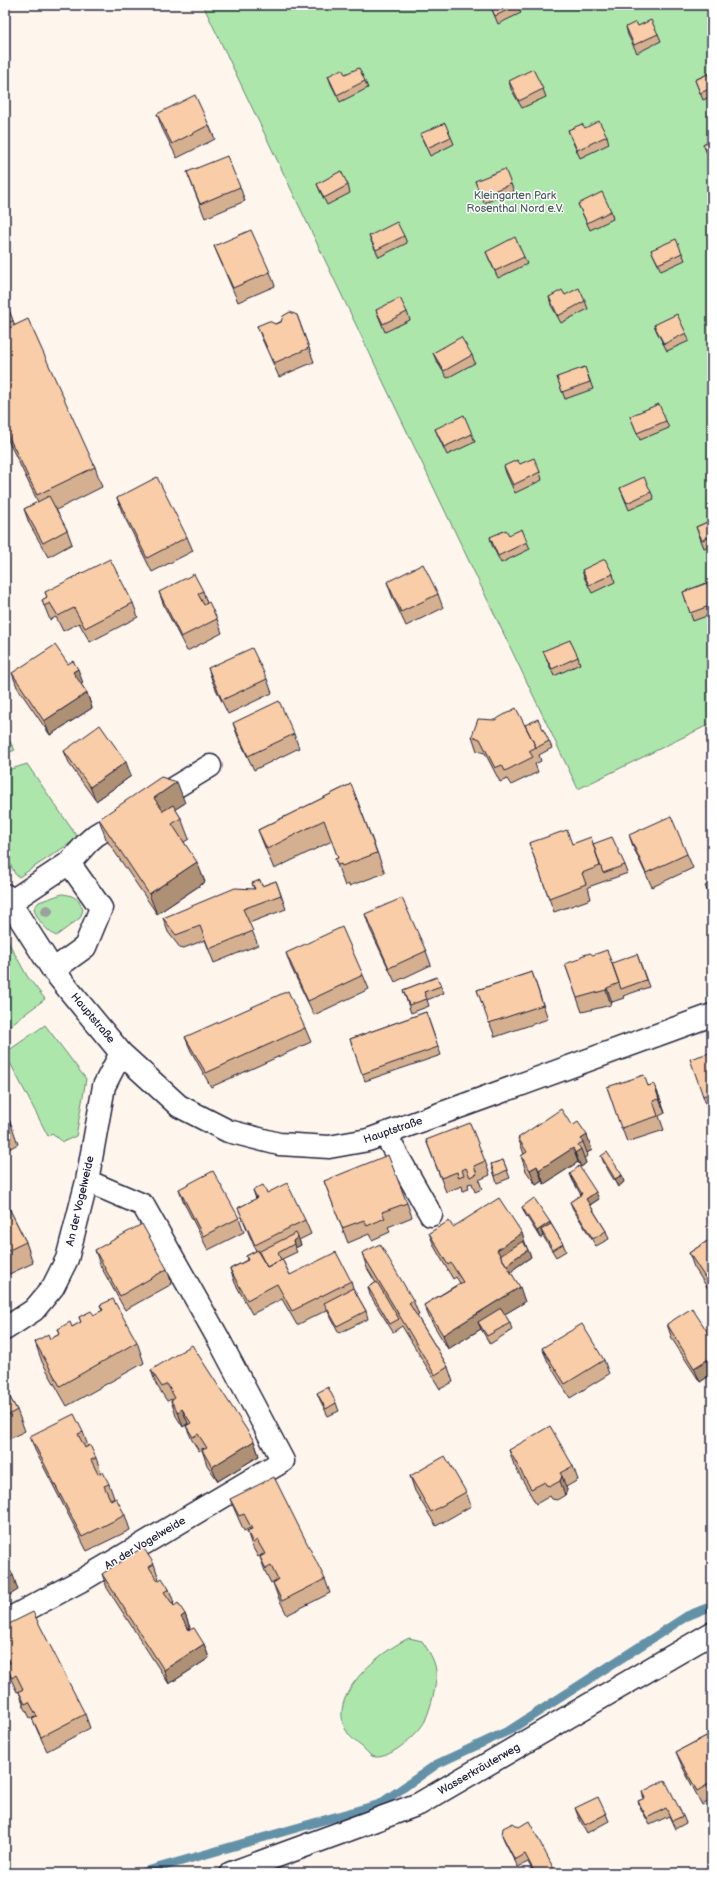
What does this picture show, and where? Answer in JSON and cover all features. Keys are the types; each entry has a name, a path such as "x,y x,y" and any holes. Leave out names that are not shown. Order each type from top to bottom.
{"street":[{"name":"Hauptstraße","path":"210,766 96,835 69,864 7,899 53,970 121,1053 179,1106 228,1131 279,1144 329,1147 368,1140 712,1015"},
{"path":"53,970 85,947 101,908 69,864"},
{"name":"An der Vogelweide","path":"5,1329 34,1310 53,1288 66,1260 87,1181 104,1086 121,1053"},
{"path":"385,1134 431,1215"},
{"name":"An der Vogelweide","path":"5,1622 84,1579 283,1461 218,1338 142,1205 87,1181"},
{"name":"Wasserkräuterweg","path":"231,1873 419,1804 712,1634"}],"green space":[{"name":"Kleingarten Park Rosenthal Nord e.V.","path":"203,5 712,5 712,723 578,789"},
{"path":"5,734 15,750 5,754"},
{"path":"27,764 78,838 19,877 15,874 5,853 5,771"},
{"path":"62,894 70,895 76,898 83,910 80,918 56,936 42,924 34,908 39,902"},
{"path":"5,936 27,976 45,999 5,1029"},
{"path":"45,1025 86,1079 76,1136 63,1142 52,1133 48,1136 5,1053"},
{"path":"409,1638 422,1641 434,1663 436,1677 435,1690 431,1703 425,1721 410,1739 402,1746 386,1755 378,1757 372,1756 347,1732 342,1716 344,1700 352,1685 365,1670 379,1657"}],"building":[{"path":"495,5 518,5 495,16 491,7"},
{"path":"651,20 658,34 634,45 626,27 636,22 638,26"},
{"path":"359,68 365,81 337,95 328,76 342,69 345,74"},
{"path":"533,69 543,89 519,101 509,81"},
{"path":"712,72 712,88 700,93 695,80"},
{"path":"195,95 209,125 172,144 157,114"},
{"path":"599,121 607,136 577,150 568,130 582,124 585,128"},
{"path":"445,123 451,137 427,148 420,134"},
{"path":"712,139 712,162 703,144"},
{"path":"227,156 240,187 200,204 187,172"},
{"path":"505,169 511,184 481,196 475,181"},
{"path":"341,171 348,185 324,198 317,184"},
{"path":"602,192 611,211 587,223 578,204"},
{"path":"397,222 404,236 376,250 369,236"},
{"path":"251,230 270,272 233,288 214,246"},
{"path":"515,237 524,257 495,271 486,252"},
{"path":"676,239 682,253 658,264 651,250"},
{"path":"579,288 585,301 558,316 549,297 562,290 565,295"},
{"path":"400,298 407,312 383,324 376,310"},
{"path":"6,302 13,321 5,323 5,303"},
{"path":"290,312 297,315 309,348 274,363 257,326 269,321 275,324 281,322 283,316"},
{"path":"677,314 686,333 664,344 654,325"},
{"path":"28,319 95,467 37,495 5,429 5,330"},
{"path":"461,337 472,355 444,371 433,353"},
{"path":"585,367 590,382 562,392 557,377"},
{"path":"659,404 666,421 637,433 630,416"},
{"path":"464,415 472,434 444,447 435,429"},
{"path":"534,458 540,472 513,485 504,466 517,460 520,464"},
{"path":"157,477 187,537 147,558 117,498"},
{"path":"644,477 651,492 627,503 620,488"},
{"path":"49,496 67,530 43,543 24,509"},
{"path":"712,520 712,536 702,540 696,527"},
{"path":"522,529 527,542 498,556 490,537 506,530 509,535"},
{"path":"110,559 133,603 85,628 74,608 58,616 50,603 44,606 42,600 47,597 45,592"},
{"path":"605,559 613,574 589,585 582,570"},
{"path":"423,564 438,594 401,612 387,582"},
{"path":"194,574 203,591 198,594 204,605 209,602 217,619 181,637 159,592"},
{"path":"707,583 712,599 712,605 690,613 683,592"},
{"path":"570,640 578,657 552,669 543,651"},
{"path":"55,645 68,664 73,661 78,669 73,672 87,693 44,721 12,673"},
{"path":"252,648 267,679 222,700 208,668"},
{"path":"279,701 294,734 248,756 233,723"},
{"path":"516,708 536,747 529,751 533,757 505,771 502,765 495,768 480,739 472,736 478,719 495,720"},
{"path":"538,719 549,741 536,748 525,725"},
{"path":"100,725 126,762 90,787 64,751"},
{"path":"161,777 177,782 154,798 163,811 173,805 181,818 172,824 197,862 149,894 99,819"},
{"path":"351,784 377,853 342,866 341,864 338,865 335,859 338,858 324,820 267,849 258,830"},
{"path":"671,816 687,854 646,873 629,835"},
{"path":"567,830 572,844 591,837 600,866 582,873 586,884 549,898 529,843"},
{"path":"612,837 625,865 603,873 593,844"},
{"path":"712,844 712,857 707,847"},
{"path":"260,880 262,886 276,881 281,895 243,909 253,931 209,949 200,926 176,935 163,918 235,888 255,889 252,883"},
{"path":"712,883 712,901 705,886"},
{"path":"402,898 426,951 389,968 365,914"},
{"path":"712,916 712,929 707,918"},
{"path":"342,927 363,975 308,1001 286,953"},
{"path":"607,950 619,983 607,988 606,990 577,998 565,964 590,953 593,955"},
{"path":"637,954 646,980 621,989 612,963"},
{"path":"532,972 543,1005 489,1023 477,990"},
{"path":"437,977 441,986 424,992 427,999 409,1005 403,990"},
{"path":"288,991 305,1028 206,1073 185,1037"},
{"path":"426,1012 438,1047 362,1074 350,1039"},
{"path":"712,1052 712,1093 703,1096 690,1059"},
{"path":"644,1075 648,1086 654,1084 659,1099 653,1101 658,1116 621,1128 607,1087"},
{"path":"561,1109 572,1126 578,1122 587,1135 581,1139 583,1142 578,1145 581,1149 575,1153 573,1148 539,1170 537,1166 530,1170 521,1156 527,1152 518,1138"},
{"path":"5,1112 11,1124 5,1127"},
{"path":"470,1123 485,1161 474,1166 477,1174 470,1177 466,1168 462,1170 464,1175 458,1177 457,1172 441,1178 426,1140"},
{"path":"607,1152 622,1175 615,1179 601,1156"},
{"path":"388,1155 407,1203 382,1212 385,1218 367,1226 364,1220 342,1228 324,1181"},
{"path":"503,1160 507,1170 495,1176 491,1164"},
{"path":"579,1166 596,1192 586,1199 606,1231 593,1239 570,1202 582,1194 570,1174"},
{"path":"213,1171 239,1218 203,1236 179,1189"},
{"path":"287,1183 305,1220 255,1245 238,1208 257,1198 253,1190 263,1185 267,1193"},
{"path":"499,1198 522,1233 497,1250 520,1287 443,1335 424,1305 463,1282 451,1263 448,1265 429,1233 449,1221 453,1227"},
{"path":"534,1198 550,1222 537,1231 522,1207"},
{"path":"5,1200 26,1242 5,1252"},
{"path":"142,1224 167,1269 120,1296 95,1250"},
{"path":"551,1224 563,1244 553,1250 541,1230"},
{"path":"296,1233 298,1237 293,1241 294,1244 278,1253 281,1260 267,1267 258,1252"},
{"path":"712,1238 712,1280 708,1282 689,1253"},
{"path":"523,1241 528,1250 512,1260 507,1266 500,1256"},
{"path":"380,1244 413,1300 409,1303 448,1367 435,1375 362,1253"},
{"path":"258,1250 267,1267 282,1259 290,1275 336,1252 351,1281 292,1311 277,1284 247,1300 230,1269 248,1260 246,1256"},
{"path":"377,1282 399,1319 390,1324 368,1287"},
{"path":"353,1288 366,1311 337,1326 324,1303"},
{"path":"113,1299 137,1342 60,1386 35,1342 48,1334 50,1339 60,1334 58,1329 70,1322 72,1327 81,1322 79,1317 91,1311 94,1315 103,1310 100,1305"},
{"path":"501,1308 510,1323 487,1336 478,1322"},
{"path":"692,1308 712,1339 712,1357 694,1368 667,1324"},
{"path":"582,1324 604,1360 565,1384 542,1348"},
{"path":"192,1345 254,1441 212,1467 202,1450 207,1448 198,1434 193,1437 186,1426 191,1423 182,1409 178,1412 171,1401 175,1398 167,1384 162,1387 151,1370"},
{"path":"328,1387 336,1403 326,1409 317,1393"},
{"path":"5,1389 17,1410 5,1417"},
{"path":"74,1414 83,1432 78,1434 85,1448 90,1445 96,1458 91,1460 98,1474 103,1472 109,1484 104,1486 111,1501 116,1498 125,1515 82,1537 30,1436"},
{"path":"550,1426 573,1466 560,1473 562,1476 560,1481 551,1486 546,1485 545,1482 531,1489 509,1450"},
{"path":"445,1456 466,1492 431,1512 410,1476"},
{"path":"274,1477 325,1579 282,1601 273,1583 278,1580 271,1566 266,1569 260,1557 265,1554 257,1540 253,1543 247,1531 252,1529 244,1514 239,1516 230,1499"},
{"path":"143,1547 154,1564 149,1567 158,1581 162,1578 169,1589 164,1592 174,1606 178,1603 185,1614 181,1617 189,1630 194,1628 204,1644 164,1670 102,1574"},
{"path":"5,1563 13,1575 5,1580"},
{"path":"33,1612 85,1714 41,1737 32,1718 37,1716 29,1702 25,1704 19,1692 23,1689 16,1675 12,1678 5,1665 10,1663 5,1653 5,1626"},
{"path":"712,1733 712,1782 697,1791 676,1752"},
{"path":"665,1780 683,1816 672,1821 666,1808 647,1818 638,1801 645,1798 642,1792"},
{"path":"598,1797 606,1814 585,1825 575,1808"},
{"path":"529,1821 556,1873 535,1873 525,1854 515,1860 502,1835 503,1828 513,1823 519,1827"}],"waterway":[{"path":"140,1873 380,1804 437,1764 510,1730 687,1616 712,1606"}]}
